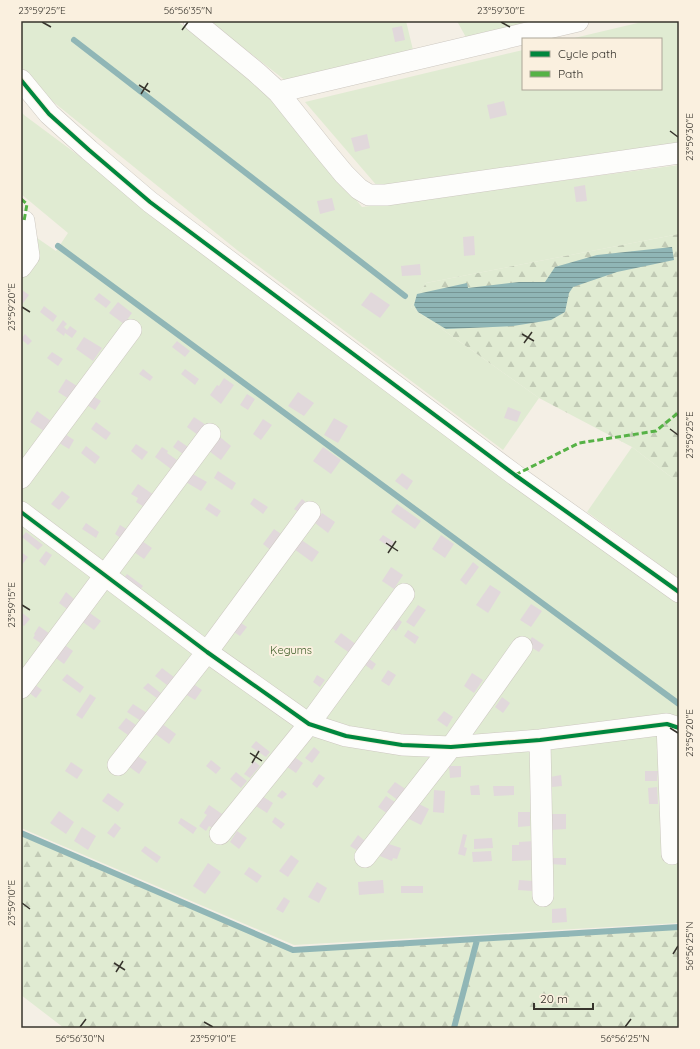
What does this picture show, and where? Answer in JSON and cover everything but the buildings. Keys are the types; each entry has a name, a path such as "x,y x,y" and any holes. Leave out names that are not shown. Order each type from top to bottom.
{"street":[{"path":"194,21 278,92 344,174 359,189 369,195 386,195 679,153"},
{"path":"278,92 578,21"},
{"path":"21,80 49,114 150,202 515,474 679,592"},
{"path":"21,267 29,256 24,221"},
{"path":"21,478 130,330"},
{"path":"21,688 106,576 210,434"},
{"path":"21,512 206,652 309,724 346,736 402,745 451,747 540,740 673,726 672,854"},
{"path":"118,765 206,652 310,512"},
{"path":"220,834 309,724 404,594"},
{"path":"365,857 451,747 522,647"},
{"path":"540,740 543,896"}],"green space":[{"path":"21,21 177,21 262,85 362,207 679,165 679,234 426,283 411,307 539,398 503,450 237,250 36,88 21,66"},
{"path":"209,21 406,21 414,54 286,81"},
{"path":"457,21 551,21 468,41"},
{"path":"646,21 679,21 679,144 378,187 305,102 522,50 522,90 662,90 662,38 574,38"},
{"name":"Ķegums","path":"21,111 24,115 679,601 679,923 294,945 21,828 21,227 56,251 68,233 21,194"},
{"path":"679,234 679,483 632,447 539,398 411,307 426,283"},
{"path":"632,447 679,483 679,579 587,512"},
{"path":"21,833 293,950 679,927 679,1028 64,1028 21,995"}],"water":[{"path":"672,247 674,260 617,272 573,287 569,293 565,312 551,320 513,326 446,329 418,312 414,305 417,294 467,283 468,288 519,282 545,282 555,267 597,255"}],"waterway":[{"path":"74,40 405,296"},
{"path":"58,246 679,704"},
{"path":"21,833 293,950 679,927"},
{"path":"454,1028 477,940"}],"marked path":[{"path":"21,199 27,204 24,221"},
{"path":"515,475 579,443 656,431 679,412"}],"cycle path":[{"path":"21,80 49,114 150,202 515,475 679,592"},
{"path":"21,512 207,652 309,724 346,736 402,745 451,747 540,740 667,724 679,728"}]}
